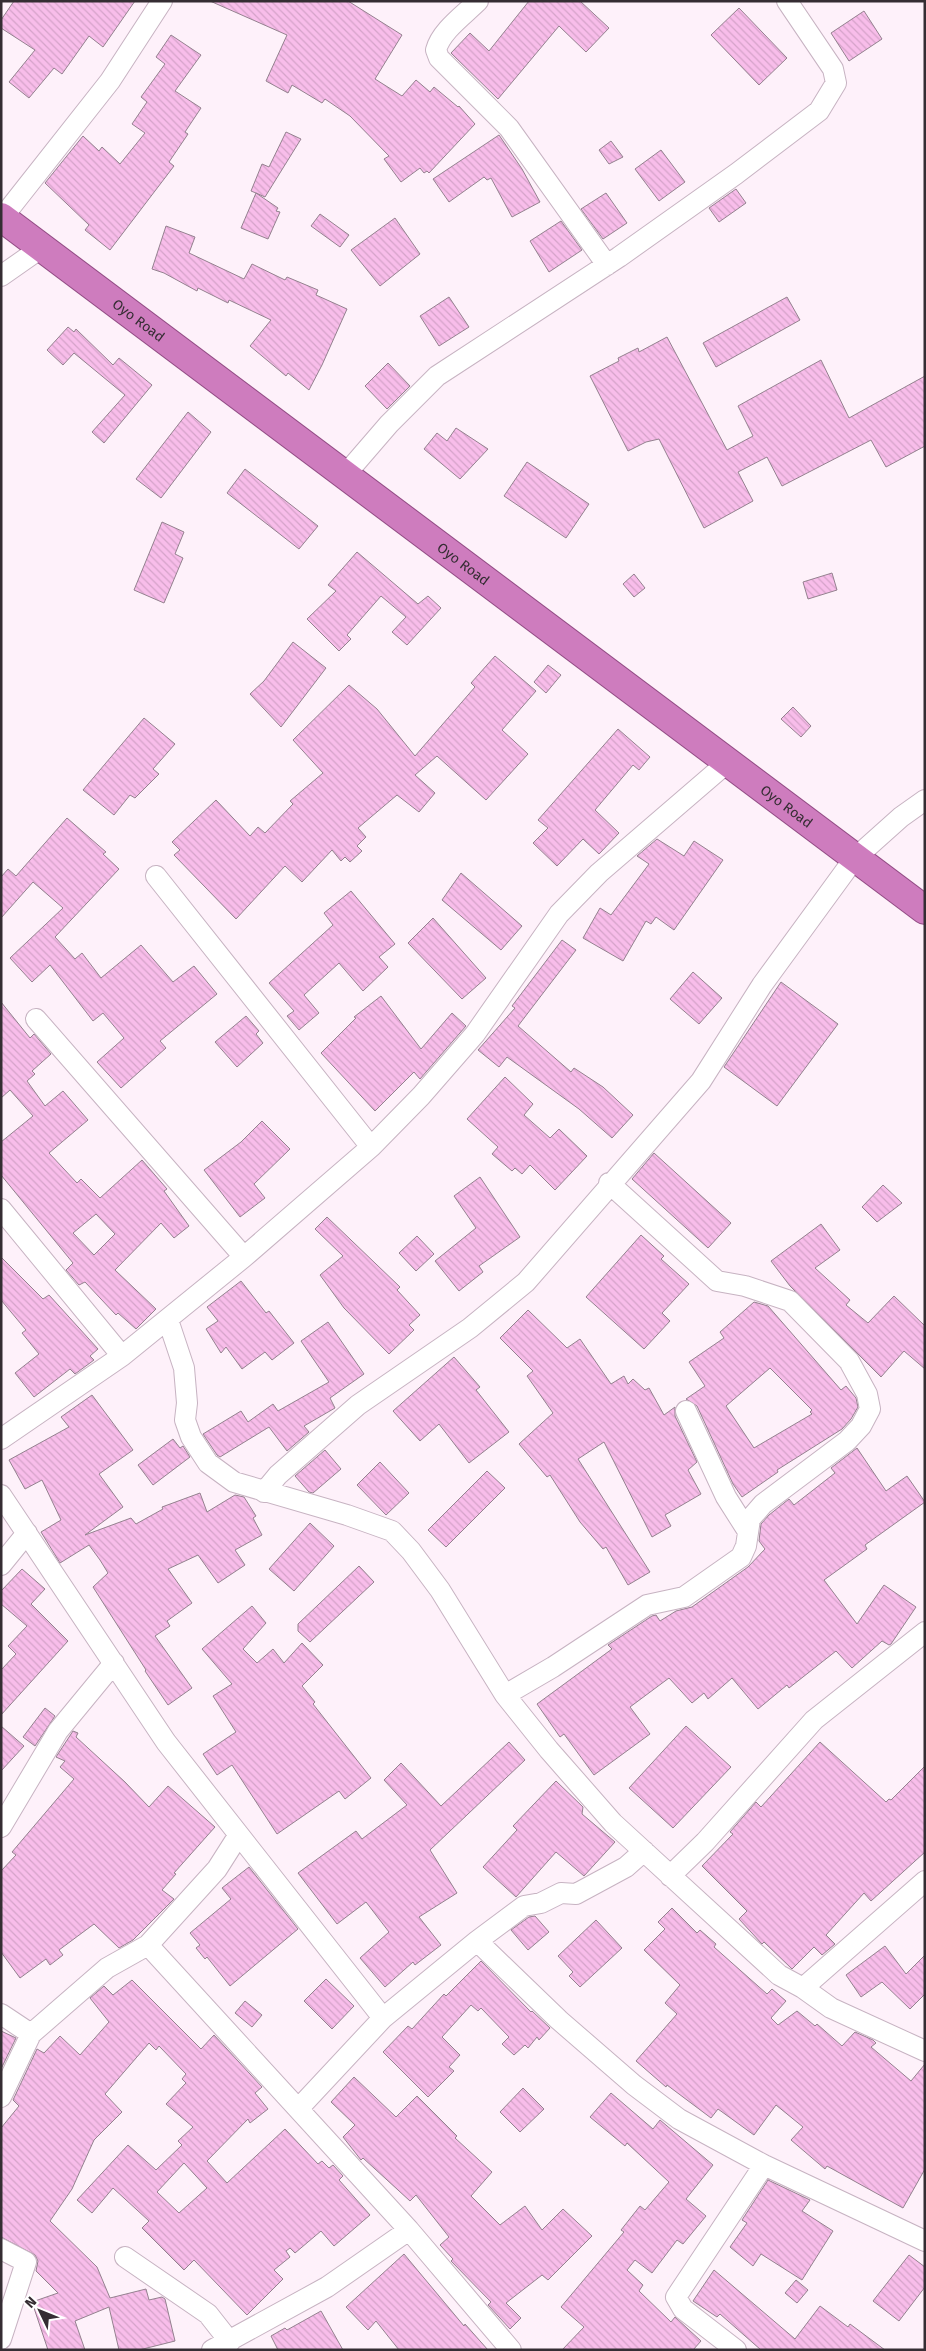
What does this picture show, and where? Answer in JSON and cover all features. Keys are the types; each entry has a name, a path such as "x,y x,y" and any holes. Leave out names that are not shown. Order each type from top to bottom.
{"highway":[{"name":"Oyo Road","path":"1,217 728,762 854,859 925,910"}],"street":[{"path":"1,217 110,81 162,1"},
{"path":"478,1 447,32 438,43 436,50 440,58 510,128 607,265"},
{"path":"345,476 389,424 437,376 607,265 736,174 820,110 836,83 833,69 786,1"},
{"path":"1,276 41,248"},
{"path":"1,1439 122,1356 168,1320 371,1147 421,1096 475,1034 559,914 599,873 728,762"},
{"path":"264,1492 278,1474 358,1405 470,1328 526,1282 609,1184 701,1081 762,985 854,859 901,817 925,800"},
{"path":"156,876 371,1147"},
{"path":"36,1019 244,1257"},
{"path":"505,1695 553,1667 647,1605 684,1597 741,1557 746,1546 750,1519 763,1504 847,1441 861,1426 870,1409 867,1394 849,1361 790,1301 745,1286 717,1281 609,1184"},
{"path":"1,1210 122,1356"},
{"path":"168,1320 184,1368 187,1404 185,1420 191,1437 208,1463 234,1482 347,1515 392,1531 412,1551 440,1590 505,1695 613,1823 778,1975 803,1988 831,2008 925,2051"},
{"path":"686,1411 726,1497 747,1530"},
{"path":"1,1495 166,1742 383,2018"},
{"path":"1,1564 27,1533"},
{"path":"670,1876 705,1842 814,1720 925,1632"},
{"path":"1,1827 58,1731 114,1663"},
{"path":"1,2097 31,2034 107,1968 148,1945 217,1869 238,1836"},
{"path":"299,2108 383,2018 477,1941 524,1906 541,1903 561,1893 576,1894 626,1867 644,1851"},
{"path":"803,1988 925,1881"},
{"path":"477,1941 559,2020 634,2085 679,2119 764,2164 925,2241"},
{"path":"148,1945 409,2230 512,2350"},
{"path":"1,2014 31,2034"},
{"path":"736,2350 683,2309 676,2297 764,2164"},
{"path":"125,2257 208,2314 221,2346 327,2287 409,2230"},
{"path":"1,2249 26,2262 1,2339"}],"building":[{"path":"14,1 135,1 103,47 89,36 62,74 54,68 29,98 9,82 35,50 1,28 1,20"},
{"path":"210,1 348,1 402,35 375,79 402,96 416,80 430,92 434,87 459,106 475,124 429,173 427,171 424,173 420,168 401,182 384,159 389,156 350,116 325,99 322,103 292,85 288,93 266,81 287,35"},
{"path":"529,1 580,1 609,28 586,52 559,26 498,99 451,53 470,33 489,51"},
{"path":"739,8 787,58 759,85 711,35"},
{"path":"864,11 882,39 849,61 831,33"},
{"path":"171,35 201,55 175,91 201,108 185,132 188,134 169,162 174,166 110,250 85,230 89,225 45,183 83,136 99,151 102,147 120,164 145,133 132,124 147,102 141,97 165,64 156,57"},
{"path":"286,132 301,139 265,197 251,191 262,164 269,167"},
{"path":"499,135 522,169 540,202 512,217 491,178 487,180 484,177 449,202 433,179"},
{"path":"611,141 623,157 609,164 599,150"},
{"path":"661,150 685,182 659,201 635,169"},
{"path":"736,189 746,203 719,222 709,208"},
{"path":"256,193 278,208 276,211 280,212 268,239 241,228"},
{"path":"606,193 627,223 603,239 581,209"},
{"path":"320,214 349,235 340,247 311,226"},
{"path":"395,218 420,254 380,286 351,250"},
{"path":"561,221 582,250 549,272 530,241"},
{"path":"166,226 195,237 189,253 244,279 252,264 285,280 287,277 318,290 316,295 347,309 309,390 288,373 286,376 250,346 271,320 229,300 228,303 198,288 197,291 164,273 152,269"},
{"path":"449,297 469,327 439,346 420,316"},
{"path":"787,297 800,320 716,367 703,343"},
{"path":"68,327 74,332 76,329 113,365 119,358 152,385 104,443 92,432 125,395 74,353 63,365 47,350"},
{"path":"667,337 727,450 753,436 738,406 821,360 849,418 925,376 925,446 886,467 871,440 782,486 767,457 738,472 753,501 704,528 659,439 646,442 628,451 590,376 619,361 618,358 638,348 639,352"},
{"path":"388,363 410,386 387,409 365,386"},
{"path":"188,412 211,432 161,498 136,479"},
{"path":"456,428 488,449 460,479 424,449 437,433 447,441"},
{"path":"527,462 589,504 566,538 504,496"},
{"path":"245,469 318,526 299,549 227,493"},
{"path":"162,522 184,532 175,554 183,558 164,603 134,590"},
{"path":"357,552 418,604 428,596 441,608 407,645 392,632 406,617 381,596 347,635 351,639 339,651 307,619 336,591 328,585"},
{"path":"832,573 837,590 808,599 803,582"},
{"path":"634,574 645,588 634,597 623,584"},
{"path":"293,642 326,668 281,727 250,694 264,681"},
{"path":"495,656 536,691 502,730 528,754 486,800 437,756 415,775 435,793 419,812 397,795 358,828 366,837 357,846 362,851 350,862 345,857 341,861 332,850 302,882 285,866 236,919 174,855 180,850 172,842 216,800 250,836 258,827 265,833 293,804 290,801 323,773 293,740 349,685 377,709 415,756 475,687 471,683"},
{"path":"548,665 561,675 546,693 534,682"},
{"path":"793,707 811,726 801,737 781,719"},
{"path":"144,718 175,744 153,769 159,774 135,798 130,795 114,815 83,790"},
{"path":"618,729 650,757 639,770 633,765 595,810 619,833 599,854 583,839 557,866 533,843 548,828 538,820"},
{"path":"67,818 106,852 103,854 119,869 55,937 75,959 82,953 101,978 141,945 173,982 194,966 217,994 160,1041 166,1048 121,1088 97,1062 124,1038 103,1013 93,1021 50,965 32,982 10,958 63,908 33,882 1,918 1,877 8,869 16,876"},
{"path":"657,839 684,856 694,841 723,860 674,930 656,917 651,924 646,921 623,961 583,938 600,908 611,915 649,864 637,856"},
{"path":"461,873 522,926 501,950 442,900"},
{"path":"351,891 395,944 379,957 388,967 363,991 339,963 304,995 319,1013 299,1030 287,1016 294,1011 269,983 333,925 324,913"},
{"path":"433,918 486,978 462,999 408,943"},
{"path":"562,940 576,950 518,1026 571,1072 574,1068 603,1087 633,1115 612,1138 579,1109 507,1057 499,1067 478,1050 515,1008 512,1006"},
{"path":"693,972 722,998 699,1024 670,999"},
{"path":"781,982 838,1024 777,1106 724,1067"},
{"path":"381,996 421,1049 452,1013 466,1026 420,1079 414,1072 375,1111 321,1053 356,1018 354,1017"},
{"path":"1,1002 30,1038 34,1034 51,1054 32,1071 35,1074 27,1081 45,1106 63,1091 88,1120 49,1153 77,1183 81,1179 100,1198 142,1160 167,1189 164,1191 189,1226 174,1238 161,1223 115,1270 156,1309 136,1329 118,1313 116,1315 85,1282 79,1285 66,1270 73,1263 1,1175 1,1142 33,1116 10,1090 1,1098","holes":["96,1214 115,1234 94,1255 73,1233"]},
{"path":"246,1016 259,1031 256,1034 263,1043 237,1067 215,1042"},
{"path":"505,1077 533,1104 524,1115 550,1138 559,1129 587,1156 555,1190 530,1165 522,1174 515,1168 512,1171 492,1154 498,1147 467,1119"},
{"path":"262,1121 290,1149 254,1184 265,1198 240,1217 204,1170 241,1142"},
{"path":"654,1153 731,1223 708,1248 632,1179"},
{"path":"480,1177 520,1237 479,1266 483,1272 459,1291 435,1261 476,1228 454,1196"},
{"path":"883,1185 902,1203 877,1222 862,1207"},
{"path":"327,1217 400,1287 397,1290 420,1315 409,1325 414,1330 389,1354 344,1308 320,1275 343,1256 315,1229"},
{"path":"821,1224 840,1250 815,1268 850,1300 846,1305 868,1323 894,1296 925,1326 925,1369 904,1351 881,1377 790,1286 771,1261"},
{"path":"641,1235 664,1256 661,1259 689,1284 662,1313 670,1321 644,1349 586,1297"},
{"path":"417,1236 434,1254 416,1271 399,1253"},
{"path":"1,1257 43,1299 49,1295 98,1349 90,1356 94,1360 75,1374 70,1369 34,1397 15,1373 39,1354 22,1333 26,1330 1,1300"},
{"path":"241,1281 266,1313 269,1311 294,1343 272,1360 265,1352 242,1369 226,1347 221,1353 206,1329 218,1321 207,1307"},
{"path":"754,1302 768,1306 841,1390 846,1386 856,1398 858,1407 842,1429 777,1470 778,1472 742,1497 733,1484 697,1406 686,1399 705,1386 689,1362 724,1338 720,1332","holes":["770,1368 812,1410 810,1412 812,1414 754,1448 726,1406"]},
{"path":"528,1310 567,1348 580,1339 611,1384 624,1376 628,1384 633,1379 645,1390 649,1388 664,1415 675,1407 675,1416 697,1462 688,1470 701,1494 665,1515 671,1526 652,1537 604,1442 578,1459 650,1572 628,1585 606,1547 603,1549 580,1522 550,1475 547,1477 519,1444 553,1413 527,1376 533,1371 500,1338"},
{"path":"328,1322 364,1374 330,1398 335,1408 304,1426 309,1432 287,1451 269,1427 220,1457 217,1455 203,1434 241,1411 248,1422 273,1404 278,1411 329,1382 301,1341"},
{"path":"454,1357 480,1387 476,1390 509,1432 469,1463 439,1424 420,1441 393,1411"},
{"path":"92,1395 133,1450 99,1474 123,1507 85,1535 131,1518 136,1524 163,1509 162,1507 200,1493 207,1512 235,1495 244,1497 256,1516 253,1518 262,1535 235,1550 245,1565 218,1583 198,1555 168,1569 192,1603 167,1621 170,1626 155,1636 192,1688 168,1705 93,1587 108,1573 100,1560 89,1545 60,1563 41,1532 61,1520 42,1480 25,1489 9,1460 69,1427 61,1417"},
{"path":"173,1439 180,1448 183,1446 190,1457 153,1485 138,1465"},
{"path":"857,1448 886,1491 907,1476 925,1502 865,1545 867,1549 824,1580 857,1624 884,1585 916,1607 891,1644 889,1645 882,1641 852,1668 836,1651 789,1688 787,1685 758,1709 732,1678 708,1699 704,1693 692,1703 669,1678 630,1707 650,1734 594,1775 564,1734 560,1737 537,1704 612,1649 608,1645 652,1616 656,1615 660,1621 676,1611 692,1607 748,1567 765,1549 759,1541 761,1524 769,1515 789,1499 794,1505 835,1473 831,1468"},
{"path":"325,1450 341,1469 313,1493 309,1492 295,1476"},
{"path":"380,1462 409,1493 386,1515 357,1485"},
{"path":"487,1471 505,1488 446,1547 428,1530"},
{"path":"310,1523 334,1546 294,1591 269,1569"},
{"path":"359,1566 374,1582 310,1642 298,1631 298,1624"},
{"path":"22,1569 45,1589 31,1604 68,1641 1,1715 1,1670 16,1654 8,1646 27,1626 1,1604 1,1591"},
{"path":"252,1606 266,1623 243,1649 257,1663 273,1649 284,1663 302,1643 323,1665 302,1686 315,1702 313,1704 371,1778 345,1799 339,1791 277,1834 232,1765 217,1775 203,1754 236,1732 213,1696 232,1684 202,1649"},
{"path":"45,1708 55,1716 35,1746 23,1737"},
{"path":"1,1726 24,1746 1,1771"},
{"path":"686,1726 731,1767 673,1828 629,1788"},
{"path":"73,1731 78,1733 76,1737 149,1807 168,1786 215,1827 174,1873 176,1874 162,1890 174,1899 133,1940 119,1948 94,1924 59,1950 63,1955 50,1965 46,1959 20,1978 1,1952 1,1871 16,1855 12,1852 74,1779 60,1767 65,1761 56,1757"},
{"path":"509,1742 525,1760 430,1850 457,1893 419,1917 441,1945 415,1965 413,1962 385,1987 360,1958 389,1932 366,1902 337,1924 298,1873 356,1831 362,1839 407,1805 384,1780 401,1763 441,1806"},
{"path":"820,1742 886,1802 889,1799 891,1800 925,1766 925,1852 871,1901 864,1893 826,1935 835,1944 822,1955 814,1947 792,1969 764,1942 762,1944 739,1919 747,1911 702,1866 733,1834 730,1832 756,1802 761,1807"},
{"path":"556,1781 583,1807 582,1814 615,1842 584,1876 556,1852 516,1897 483,1867 517,1830 513,1826"},
{"path":"249,1867 298,1929 230,1986 207,1957 205,1959 196,1948 200,1945 190,1933 231,1899 222,1888"},
{"path":"672,1908 697,1933 700,1930 716,1944 714,1947 767,1994 772,1989 786,2001 771,2018 778,2025 797,2011 815,2026 817,2024 842,2046 855,2032 873,2040 876,2043 871,2047 911,2081 925,2064 925,2169 903,2208 827,2166 825,2169 791,2140 803,2127 776,2105 754,2135 718,2109 711,2118 667,2085 666,2087 636,2061 677,2014 665,2003 680,1985 644,1950 665,1929 658,1922"},
{"path":"535,1916 549,1932 528,1950 511,1930 529,1917"},
{"path":"596,1920 622,1948 580,1987 569,1976 573,1972 558,1956"},
{"path":"885,1946 906,1974 925,1955 925,1994 910,2009 882,1982 861,1997 846,1975"},
{"path":"481,1961 531,2012 550,2028 539,2040 537,2037 528,2048 525,2045 514,2055 502,2044 509,2037 481,2008 478,2011 471,2005 442,2037 460,2055 449,2067 454,2071 428,2097 383,2052 408,2026 412,2029 444,1994 446,1996"},
{"path":"326,1979 354,2006 332,2029 304,2001"},
{"path":"132,1980 201,2049 214,2035 262,2087 255,2093 268,2109 250,2123 248,2119 207,2161 227,2183 285,2129 318,2164 322,2161 329,2168 333,2165 343,2176 339,2180 370,2215 334,2246 321,2231 295,2253 290,2248 286,2251 290,2257 274,2270 283,2279 247,2315 194,2260 184,2270 142,2228 149,2221 113,2188 92,2213 77,2200 128,2145 156,2170 182,2145 178,2141 193,2127 166,2104 186,2083 182,2079 186,2074 159,2046 156,2050 149,2043 105,2094 122,2112 94,2140 72,2189 50,2221 97,2267 110,2298 146,2289 149,2300 162,2297 165,2299 175,2341 139,2350 119,2350 109,2307 75,2321 85,2350 48,2350 32,2302 58,2293 36,2271 38,2261 35,2255 1,2237 1,2128 19,2106 13,2100 37,2049 44,2053 60,2036 80,2055 109,2022 90,1998 104,1986 113,1995","holes":["184,2163 207,2188 179,2213 157,2192"]},
{"path":"245,2001 262,2015 252,2027 235,2013"},
{"path":"1,2031 16,2038 1,2069"},
{"path":"354,2077 396,2117 417,2096 457,2136 455,2138 492,2172 471,2196 500,2225 525,2206 542,2230 563,2209 592,2236 548,2280 542,2275 506,2303 521,2318 510,2329 488,2305 491,2302 451,2261 453,2259 440,2245 449,2237 416,2195 410,2201 363,2158 361,2160 343,2137 355,2125 331,2102"},
{"path":"523,2088 544,2109 520,2132 500,2112"},
{"path":"611,2093 653,2129 660,2120 713,2165 686,2199 706,2216 683,2244 677,2240 652,2273 635,2260 627,2270 643,2285 639,2291 671,2322 675,2317 701,2341 693,2350 562,2350 584,2327 561,2307 624,2232 621,2230 640,2206 645,2210 669,2182 627,2143 625,2146 590,2117"},
{"path":"768,2180 810,2200 802,2211 833,2231 802,2280 761,2254 753,2266 730,2247 747,2223 742,2220"},
{"path":"404,2254 464,2326 465,2324 488,2350 399,2350 376,2321 368,2330 346,2307"},
{"path":"909,2255 925,2267 925,2287 899,2321 873,2301"},
{"path":"714,2270 795,2339 820,2306 848,2327 850,2324 885,2350 761,2350 720,2314 717,2317 693,2301"},
{"path":"796,2280 808,2290 797,2303 785,2293"},
{"path":"321,2311 343,2350 278,2350 271,2336 285,2328 287,2330"}]}
